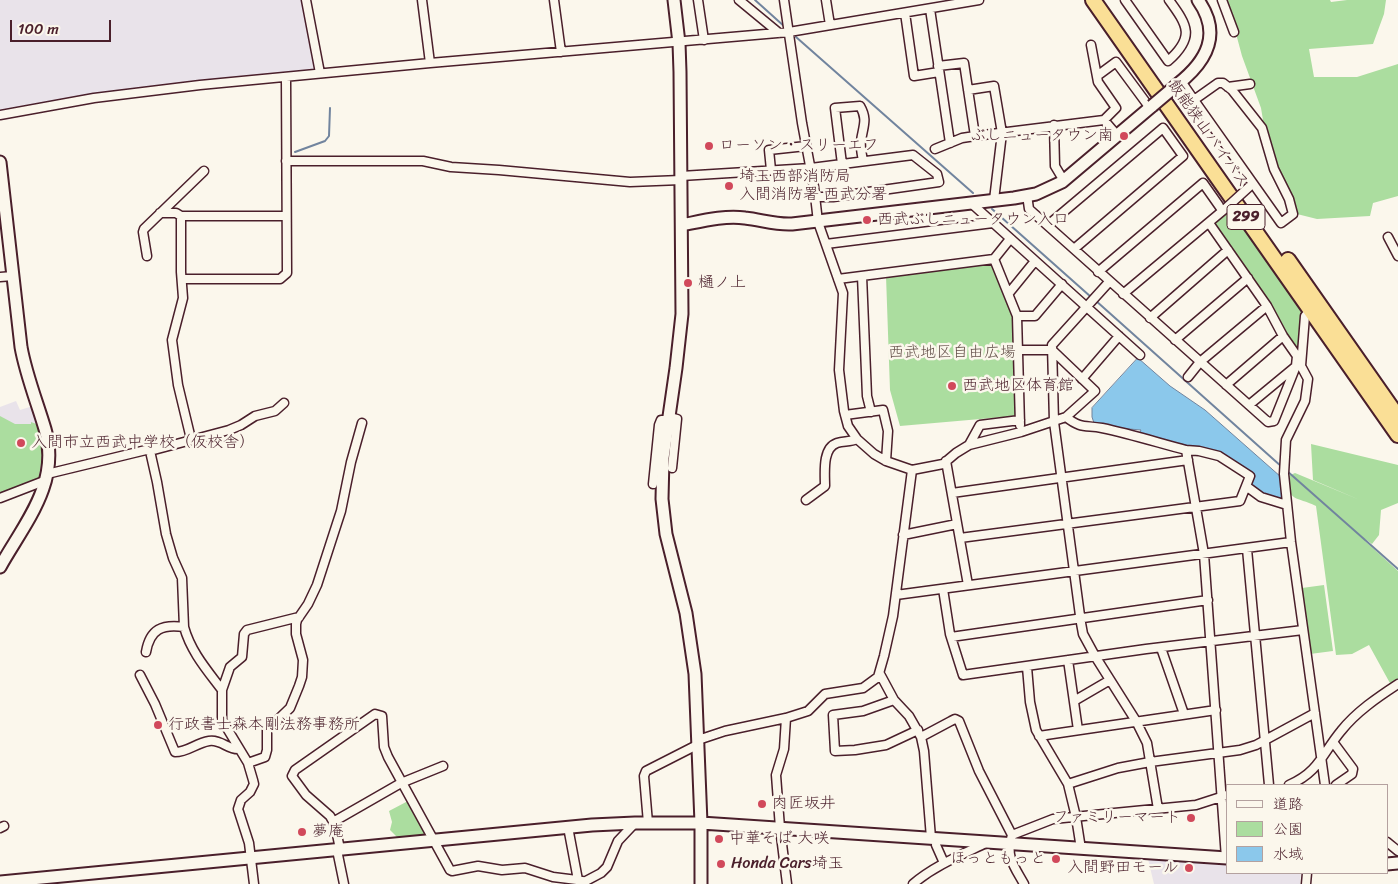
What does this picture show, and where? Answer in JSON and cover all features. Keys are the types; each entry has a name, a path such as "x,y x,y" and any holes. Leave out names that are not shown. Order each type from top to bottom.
{"highway":[{"name":"飯能狭山バイパス","path":"1093,0 1398,435"},
{"name":"飯能狭山バイパス","path":"1104,0 1398,417"}],"street":[{"path":"306,0 320,73"},
{"path":"422,0 430,63"},
{"path":"554,0 561,52"},
{"path":"674,0 679,43 682,314 662,476 663,518 693,651 699,742 701,884"},
{"path":"698,0 704,40"},
{"path":"739,0 779,33"},
{"path":"784,0 818,222 843,294 839,370 848,426 857,439 874,454 886,461 912,470 944,464 969,445 1021,432 1066,417 1095,391 1052,350 1018,350"},
{"path":"826,0 830,26"},
{"path":"0,115 94,98 200,85 789,32 979,0"},
{"path":"1125,0 1168,61 1182,46 1186,28 1184,21 1169,0"},
{"path":"682,225 734,217 781,225 818,222 1027,196 1044,191 1064,181 1179,83 1203,60 1209,43 1210,33 1208,18 1198,0"},
{"path":"1222,0 1234,32"},
{"path":"930,9 950,143"},
{"path":"905,13 914,76 964,63 975,136"},
{"path":"935,149 962,138 1104,120 1116,108 1100,86 1091,45"},
{"path":"1097,76 1116,62 1151,107"},
{"path":"182,279 280,279 287,273 286,78"},
{"path":"1179,83 1194,100 1251,186 1281,223 1293,214 1274,169 1262,128 1232,90 1223,83 1218,83 1194,100"},
{"path":"1228,87 1250,84"},
{"path":"968,90 994,86 1002,133 994,200"},
{"path":"842,164 835,108 860,106 864,113 865,126 861,142 863,161"},
{"path":"1104,120 1117,135"},
{"path":"1054,126 1055,166 1064,181"},
{"path":"1048,225 1163,128 1183,156 1074,249"},
{"path":"771,170 769,150 806,146"},
{"path":"286,161 423,161 451,167 630,182 811,168 913,154 937,174 939,182 833,197 815,197"},
{"path":"0,162 3,218 13,276 23,360 48,438 46,478 40,500 0,567"},
{"path":"147,256 144,229 204,171"},
{"path":"1098,272 1203,183 1224,209"},
{"path":"1123,294 1251,186"},
{"path":"1027,196 1029,209 1268,422 1274,422 1296,366 1297,356 1283,336 1267,306 1209,223"},
{"path":"971,203 1035,261 1089,305 1140,355"},
{"path":"160,213 176,213 181,216 286,216"},
{"path":"181,216 183,298 172,340 178,385 190,439"},
{"path":"826,244 993,224"},
{"path":"1388,237 1398,256"},
{"path":"838,279 994,259 1010,238"},
{"path":"1150,318 1228,250"},
{"path":"994,259 1018,316 1021,432"},
{"path":"1009,293 1035,261"},
{"path":"0,277 13,276"},
{"path":"862,276 867,396 871,412"},
{"path":"1175,340 1248,278"},
{"path":"1109,282 1052,345 1054,422 1080,619 1084,634 1147,743 1158,809"},
{"path":"1018,316 1035,316 1062,284"},
{"path":"1188,376 1200,362 1267,306"},
{"path":"1311,310 1305,316 1301,366 1308,378 1305,401 1286,440 1284,474 1291,542 1324,784"},
{"path":"1082,380 1119,336"},
{"path":"1226,385 1283,336"},
{"path":"1249,405 1296,366"},
{"path":"0,498 46,478 146,450 150,451 229,430 255,416 275,411 284,403"},
{"path":"845,415 883,410 888,431 886,461"},
{"path":"960,538 1240,501 1250,476 1219,456 1186,450 1101,428 1081,426 1066,417"},
{"path":"653,484 659,425 661,420 677,419 672,468"},
{"path":"969,445 980,425 1020,420"},
{"path":"248,763 264,757 267,750 270,726 290,708 296,696 303,668 303,660 296,629 299,617 317,585 341,511 350,462 362,423"},
{"path":"806,500 825,486 825,464 832,445 838,442 852,442 857,439"},
{"path":"2,883 80,879 339,849 568,827 635,823 701,823 988,842 1011,840 1081,849 1226,858 1224,795 1218,753 1204,554 1186,450"},
{"path":"150,451 166,534 173,558 182,578 184,627 190,646 222,690"},
{"path":"952,493 1188,460"},
{"path":"946,461 968,585"},
{"path":"648,823 644,776 646,771 699,742 725,731 786,718 808,711 825,694 863,688 874,681 880,674 893,616 912,470"},
{"path":"1246,486 1262,497 1287,505"},
{"path":"903,535 957,524"},
{"path":"896,595 1291,542"},
{"path":"1247,549 1269,784"},
{"path":"943,588 951,637 963,675 1095,656 1303,630"},
{"path":"951,637 1208,600"},
{"path":"254,884 249,843 238,809 239,803 250,792 254,784 248,763 222,720 222,690 230,667 242,657 244,634 247,630 299,617"},
{"path":"146,652 152,637 160,628 171,625 184,627"},
{"path":"1161,648 1184,714"},
{"path":"1068,660 1078,730"},
{"path":"1027,667 1032,714 1039,736 1068,784 1081,849"},
{"path":"880,674 894,700 919,733 924,751 934,838 944,863"},
{"path":"140,675 155,704 175,752 183,752 208,741 218,741 239,749"},
{"path":"1074,701 1110,680"},
{"path":"1292,784 1302,780 1321,760 1342,729 1369,704 1398,684"},
{"path":"894,700 863,711 834,716 835,750 855,750 886,745 955,719 959,721 978,771 1011,840 1009,850 1012,862 1024,884"},
{"path":"1039,736 1216,710"},
{"path":"1068,784 1118,768 1240,750 1265,741 1315,713"},
{"path":"344,884 333,822 306,795 292,776 295,770 375,714 382,716 384,746 401,783 452,871 478,866 502,870 525,868 553,881 581,882 601,873 607,867 618,841 635,823"},
{"path":"786,718 784,749 776,775 787,884"},
{"path":"1333,742 1353,769 1352,774 1337,784"},
{"path":"333,822 401,783 442,766"},
{"path":"1011,840 1053,819 1196,805 1224,795"},
{"path":"568,827 581,882"},
{"path":"913,884 944,863 988,842"},
{"path":"1388,843 1398,852"}],"shaded area":[{"path":"0,0 303,0 317,68 315,71 0,112"},
{"name":"入間市立西武中学校（仮校舎）","path":"16,401 20,410 33,406 39,425 43,449 42,468 40,478 34,483 0,495 0,407"},
{"name":"入間野田モール","path":"1148,859 1226,864 1226,874 1301,874 1300,884 1154,884"}],"green space":[{"path":"1227,0 1330,0 1331,2 1386,0 1384,14 1373,44 1309,49 1314,77 1357,77 1398,64 1398,196 1373,203 1370,216 1317,219 1297,214 1264,126 1261,108 1242,56"},
{"path":"1231,208 1304,313 1299,354 1214,225 1214,221"},
{"name":"西武地区自由広場","path":"989,263 993,265 1014,316 1017,413 1015,416 900,426 890,390 886,276"},
{"name":"入間市立西武中学校（仮校舎）","path":"0,416 15,424 31,424 31,422 39,425 43,449 39,478 33,483 0,495"},
{"path":"1311,444 1398,465 1398,503 1381,510 1379,535 1372,544 1365,539 1398,571 1398,681 1391,685 1369,645 1352,654 1336,655 1316,506 1292,495 1287,485 1286,477 1295,473 1360,500 1313,480"},
{"path":"1324,585 1333,651 1310,654 1302,588"},
{"path":"408,801 427,836 398,838 390,830 392,822 389,811"}],"water":[{"path":"1138,358 1170,386 1205,410 1281,477 1284,500 1262,494 1250,484 1252,474 1219,453 1181,444 1179,447 1139,434 1141,430 1095,426 1092,408"}],"waterway":[{"path":"755,0 785,27"},
{"path":"796,37 973,193"},
{"path":"295,152 325,141 329,136 330,108"},
{"path":"992,209 1091,297"},
{"path":"1095,300 1282,467"},
{"path":"1287,471 1398,569"}],"place":[{"name":"ぶしニュータウン南","path":"1124,136"},
{"name":"ローソン・スリーエフ","path":"709,146"},
{"name":"埼玉西部消防局 入間消防署 西武分署","path":"729,186"},
{"name":"西武ぶしニュータウン入口","path":"867,220"},
{"name":"樋ノ上","path":"688,283"},
{"name":"西武地区体育館","path":"952,386"},
{"name":"入間市立西武中学校（仮校舎）","path":"21,443"},
{"name":"行政書士森本剛法務事務所","path":"158,725"},
{"name":"肉匠坂井","path":"762,804"},
{"name":"ファミリーマート","path":"1191,818"},
{"name":"夢庵","path":"302,832"},
{"name":"中華そば 大咲","path":"719,839"},
{"name":"ほっともっと","path":"1056,859"},
{"name":"Honda Cars埼玉","path":"721,864"},
{"name":"入間野田モール","path":"1189,868"}]}
